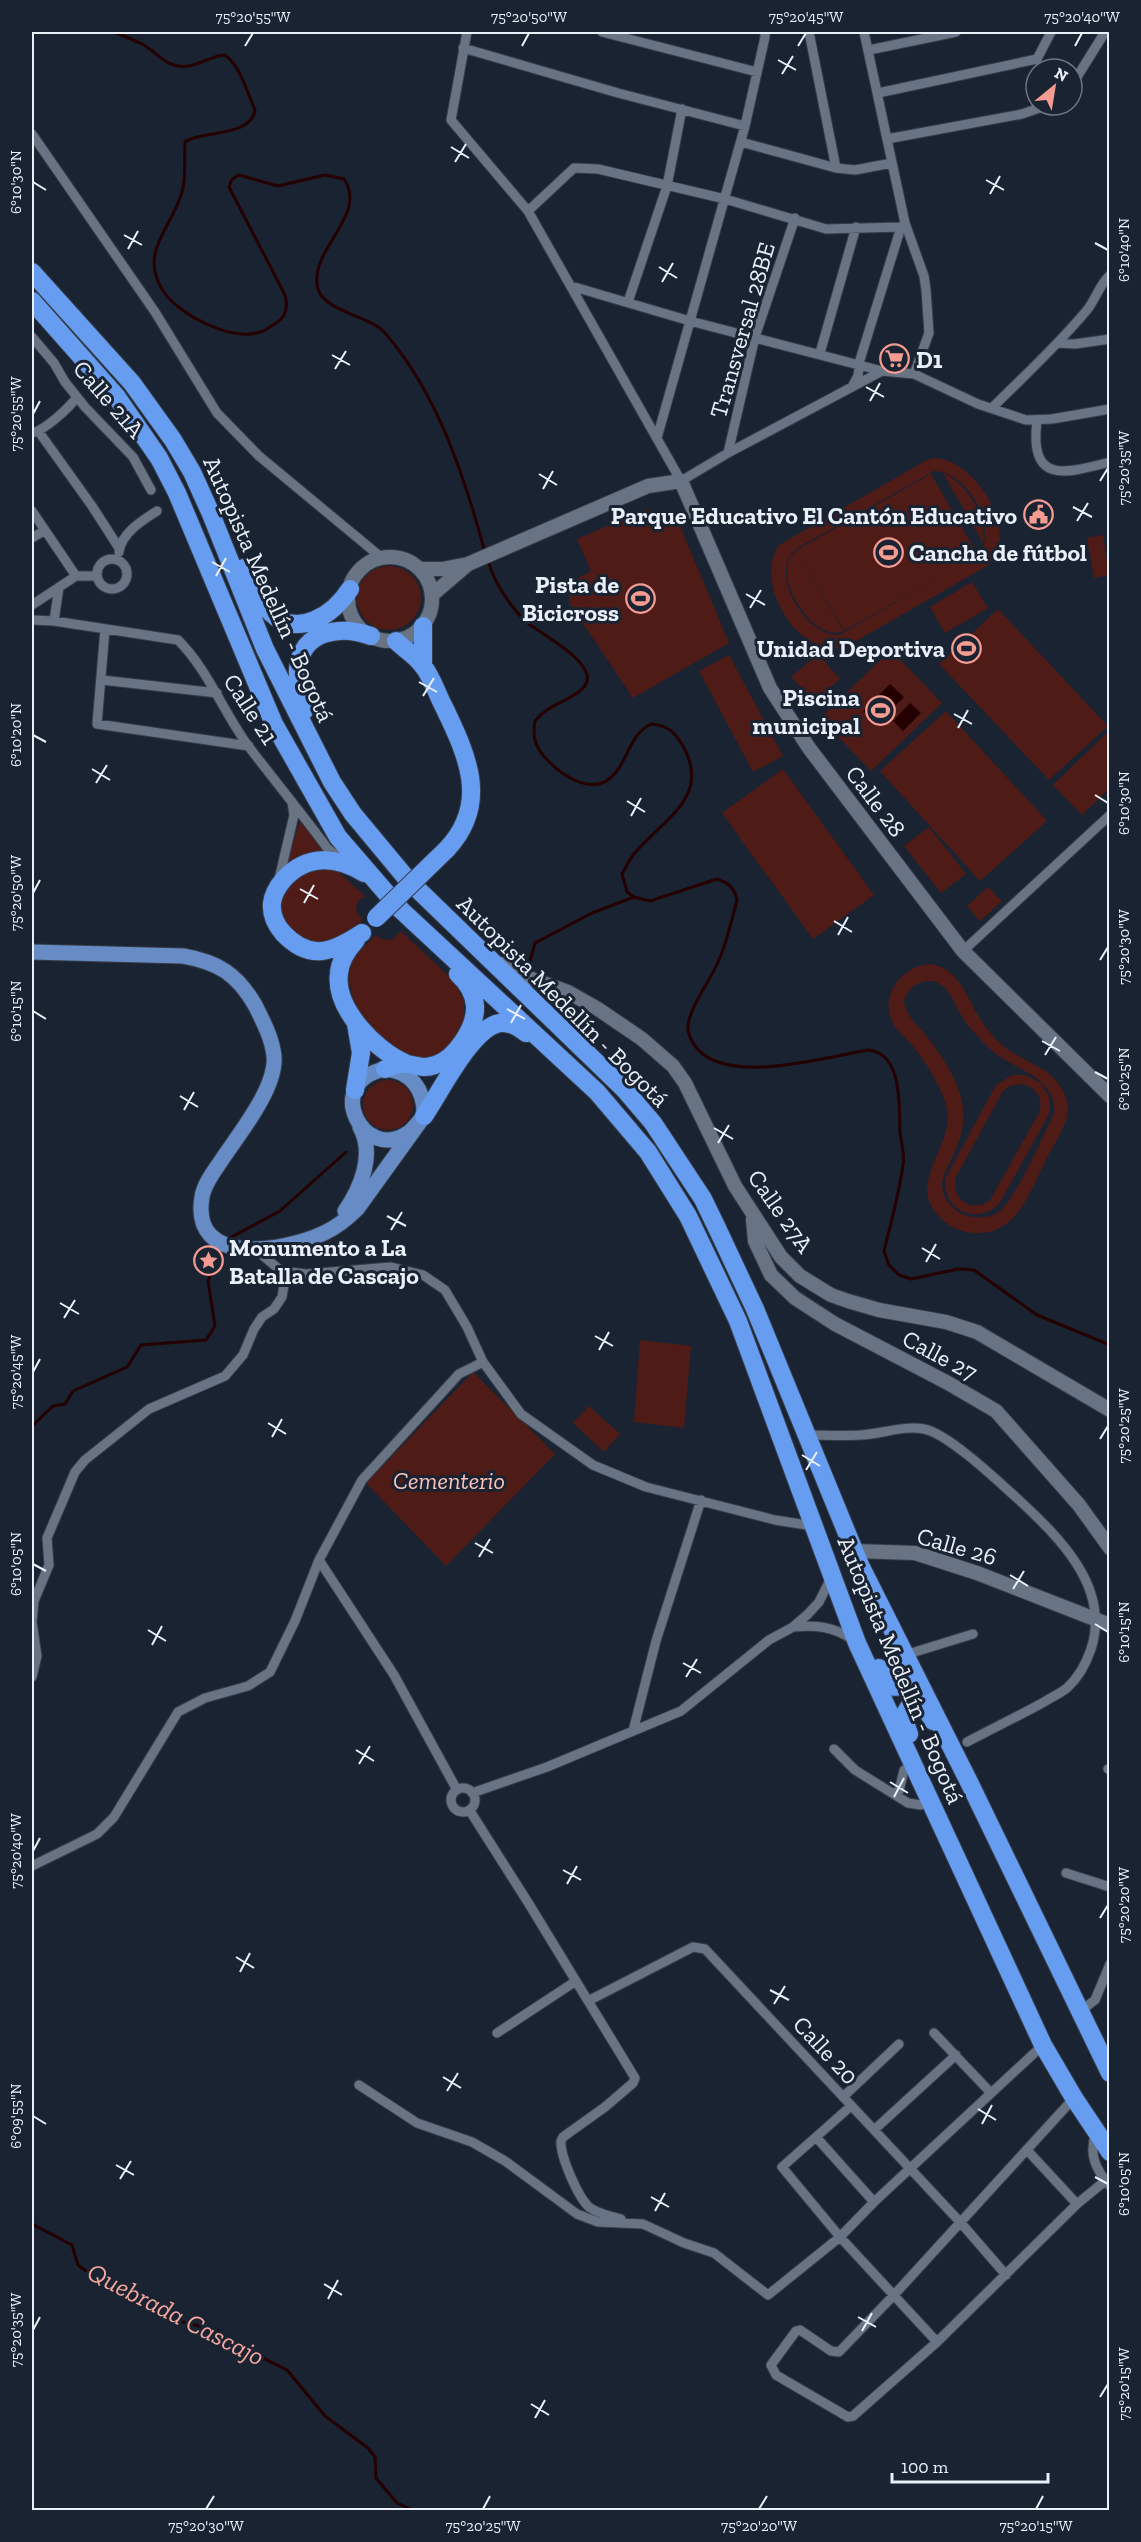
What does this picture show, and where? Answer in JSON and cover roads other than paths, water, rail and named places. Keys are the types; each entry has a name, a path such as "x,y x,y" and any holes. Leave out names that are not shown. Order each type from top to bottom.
{"highway":[{"name":"Autopista Medellín - Bogotá","path":"32,272 106,353 152,409 192,472 265,649 332,782 377,844 407,879 588,1052 653,1123 702,1199 755,1309 857,1558 970,1784 1078,2013 1108,2067"},
{"name":"Autopista Medellín - Bogotá","path":"32,301 116,396 159,458 177,493 274,724 338,837 374,880 431,939 597,1092 631,1131 668,1182 688,1216 738,1321 857,1643 1043,2045 1074,2098 1110,2152"},
{"path":"211,514 237,554 264,606 279,619 297,624 315,621 335,608 350,589"},
{"path":"423,626 423,665"},
{"path":"308,734 298,672 305,650 315,638 326,632 358,632 371,636"},
{"path":"355,1090 361,1053 353,1016 339,985 339,972 343,958 376,918 447,849 461,830 468,813 472,793 470,769 463,746 423,665 396,640"},
{"path":"362,933 326,951 307,950 299,946 281,930 276,922 272,906 276,888 292,871 311,861 332,860 351,865 374,880"},
{"path":"353,1016 375,1045 396,1065 420,1068 441,1063 454,1052 473,1020 475,1007 465,980 444,960 431,939"},
{"path":"424,1116 480,1033 493,1025 512,1024 544,1048 556,1052"},
{"path":"830,1573 836,1579 885,1680 891,1687 897,1688 903,1684 904,1672 860,1580 857,1558"},
{"path":"959,1863 952,1827 903,1722 905,1712 909,1707 920,1706 930,1714 956,1767 970,1784"}],"main road":[{"path":"420,569 442,569 473,561 648,486 681,481"},
{"name":"Calle 28","path":"681,481 770,688 808,748 963,951 985,976 1110,1096"},
{"path":"382,558 396,558 409,561 420,569 430,586 432,595 429,617 415,633 396,640 383,640 371,636 354,620 348,599 350,589 361,568 382,558"},
{"path":"432,595 473,561"},
{"path":"32,952 183,956 207,960 232,975 247,992 269,1035 274,1058 273,1074 267,1089 217,1167 202,1195 201,1210 207,1228 224,1245 255,1250 298,1242 325,1233 345,1221 357,1209 424,1116 420,1091 414,1081 396,1065 367,1075 355,1090 352,1111 364,1135 365,1166 353,1199 325,1233"},
{"name":"Calle 27A","path":"482,952 524,976 568,992 622,1023 657,1050 673,1066 685,1083 725,1169 752,1214 781,1257 800,1276 831,1295 879,1310 946,1322 977,1332 1073,1386 1110,1410"},
{"path":"356,1121 369,1133 385,1139 397,1138 408,1133 424,1116"},
{"name":"Calle 27","path":"752,1214 755,1241 771,1275 795,1298 835,1324 948,1383 996,1411 1080,1505 1110,1548"},
{"name":"Calle 26","path":"857,1558 915,1553 977,1573 1103,1622"}],"street":[{"path":"467,32 451,120 528,211 681,481 728,453 882,371"},
{"path":"602,32 757,72"},
{"path":"657,438 745,126 765,32"},
{"path":"809,32 836,168"},
{"path":"864,32 903,225 924,276 929,333 914,374"},
{"path":"868,50 956,32"},
{"path":"1038,57 1051,32"},
{"path":"1084,66 1105,32"},
{"path":"463,48 745,126"},
{"path":"878,93 1024,62"},
{"path":"628,302 667,186 681,109"},
{"path":"887,139 1024,113"},
{"path":"32,134 155,312 217,413 259,456 382,558"},
{"path":"741,141 836,168 855,170 892,164"},
{"path":"528,211 574,168 598,169 725,199 826,229 903,225"},
{"name":"Transversal 28BE","path":"728,453 755,337 795,218"},
{"path":"849,390 855,383 903,225"},
{"path":"819,353 856,227"},
{"path":"993,407 1090,308 1104,280 1110,275"},
{"path":"571,286 690,321 882,371 914,374 978,404 993,407 1016,418 1037,421 1110,409"},
{"name":"Calle 21A","path":"32,337 54,363 77,398 133,456 151,490"},
{"path":"1058,343 1075,344 1110,339"},
{"path":"77,398 69,408 35,433 92,506 119,548 120,560 128,573 121,587 106,588 97,576"},
{"path":"1037,421 1035,438 1038,454 1042,464 1049,470 1069,471 1110,462"},
{"path":"119,548 124,539 141,521 157,511"},
{"path":"32,512 76,576"},
{"path":"32,538 45,530"},
{"path":"97,576 101,562 110,558 120,560"},
{"path":"32,605 76,576 97,576"},
{"path":"54,621 59,587"},
{"path":"32,620 105,629 97,724 249,746"},
{"name":"Calle 21","path":"105,629 178,640 192,655 249,746 328,849 351,865"},
{"path":"102,680 217,693"},
{"path":"276,888 294,815 291,800"},
{"path":"963,951 1110,815"},
{"path":"255,1250 281,1271 306,1274 391,1268 423,1275 445,1290 483,1362 521,1414 593,1465 646,1487 775,1520 813,1526"},
{"path":"32,1677 37,1656 32,1622 34,1601 49,1565 47,1538 75,1472 85,1460 150,1409 225,1376 243,1355 262,1317 274,1309 282,1297 284,1285 281,1271"},
{"path":"32,1866 97,1834 114,1817 178,1712 205,1698 248,1686 266,1676 281,1653 319,1560 362,1480 459,1374 483,1362"},
{"path":"807,1435 862,1435 912,1428 927,1429 956,1447 990,1473 1032,1512 1066,1550 1086,1579 1103,1622 1087,1662 1066,1689 967,1742"},
{"path":"633,1731 656,1641 701,1500"},
{"path":"319,1560 394,1675 457,1790"},
{"path":"472,1792 547,1767 681,1711 769,1640 793,1627 819,1602 830,1573"},
{"path":"793,1627 814,1625 841,1631 857,1643"},
{"path":"905,1655 973,1634"},
{"path":"834,1749 855,1770 908,1803 921,1805"},
{"path":"892,1793 899,1791 904,1770"},
{"path":"465,1788 472,1792 475,1804 470,1811 461,1812 454,1808 452,1797 457,1790 465,1788"},
{"path":"470,1811 635,2079 605,2107 563,2137 561,2145 571,2176 585,2202 599,2213 642,2224 684,2244 719,2255 768,2295 840,2237 874,2202 1043,2045"},
{"path":"1066,1873 1110,1887"},
{"name":"Calle 20","path":"588,2001 693,1947 699,1946 705,1949 961,2223 1006,2275"},
{"path":"1078,2013 1095,2000 1110,1964"},
{"path":"497,2032 576,1981"},
{"path":"934,2033 991,2093"},
{"path":"843,2097 899,2044"},
{"path":"874,2130 956,2055"},
{"path":"358,2085 417,2123 472,2142 505,2161 577,2214 598,2222 629,2222"},
{"path":"1074,2098 961,2223 839,2352 831,2351 804,2331 796,2331 771,2365 772,2370 776,2375 850,2417 937,2342 1077,2204 1107,2184 1091,2156 1096,2133"},
{"path":"851,2106 782,2167 840,2237 937,2342"},
{"path":"816,2137 874,2202"},
{"path":"1027,2150 1077,2204"}],"waterway":[{"path":"114,32 144,45 175,65 189,66 225,55 239,73 255,110 252,119 245,125 185,142 183,188 179,202 160,238 154,263 156,276 163,291 181,309 221,330 248,334 266,330 280,321 284,315 285,295 229,187 232,179 239,175 278,186 325,175 344,179 350,193 349,206 344,220 321,261 317,275 318,289 329,303 369,322 385,333 420,382 458,465 485,552"},
{"path":"488,561 498,585 518,614 577,659 587,678 584,687 579,692 547,710 535,721 535,740 539,749 555,767 577,781 599,784 615,773 637,736 651,724 670,730 683,746 690,764 692,780 688,794 680,806 634,854 622,874 627,892 634,897 650,901 717,879 728,884 735,893 737,901 724,947 690,1017 688,1030 695,1046 709,1058 729,1065 752,1067 802,1063 868,1050 879,1053 888,1061 897,1083 904,1157 884,1251 889,1265 899,1275 911,1279 958,1269 974,1270 1037,1315 1110,1345"},
{"name":"Quebrada Cascajo","path":"527,971 535,943 592,913 634,897"},
{"name":"Quebrada Cascajo","path":"226,1240 280,1211 346,1152"},
{"name":"Quebrada Cascajo","path":"32,1426 53,1406 65,1404 73,1391 127,1367 141,1345 206,1340 215,1326 208,1281 221,1248"},
{"name":"Quebrada Cascajo","path":"32,2224 72,2245 78,2265 96,2278 175,2320 219,2331 239,2346 287,2370 325,2416 368,2448 375,2457 376,2478 397,2503 413,2510"}],"place":[{"name":"D1","path":"895,359"},
{"name":"Parque Educativo El Cantón Educativo","path":"1038,515"},
{"name":"Cancha de fútbol","path":"888,552"},
{"name":"Pista de Bicicross","path":"640,598"},
{"name":"Unidad Deportiva","path":"966,648"},
{"name":"Piscina municipal","path":"881,711"},
{"name":"Monumento a La Batalla de Cascajo","path":"208,1261"}],"park label":[{"name":"Cementerio","path":"449,1480"}]}
